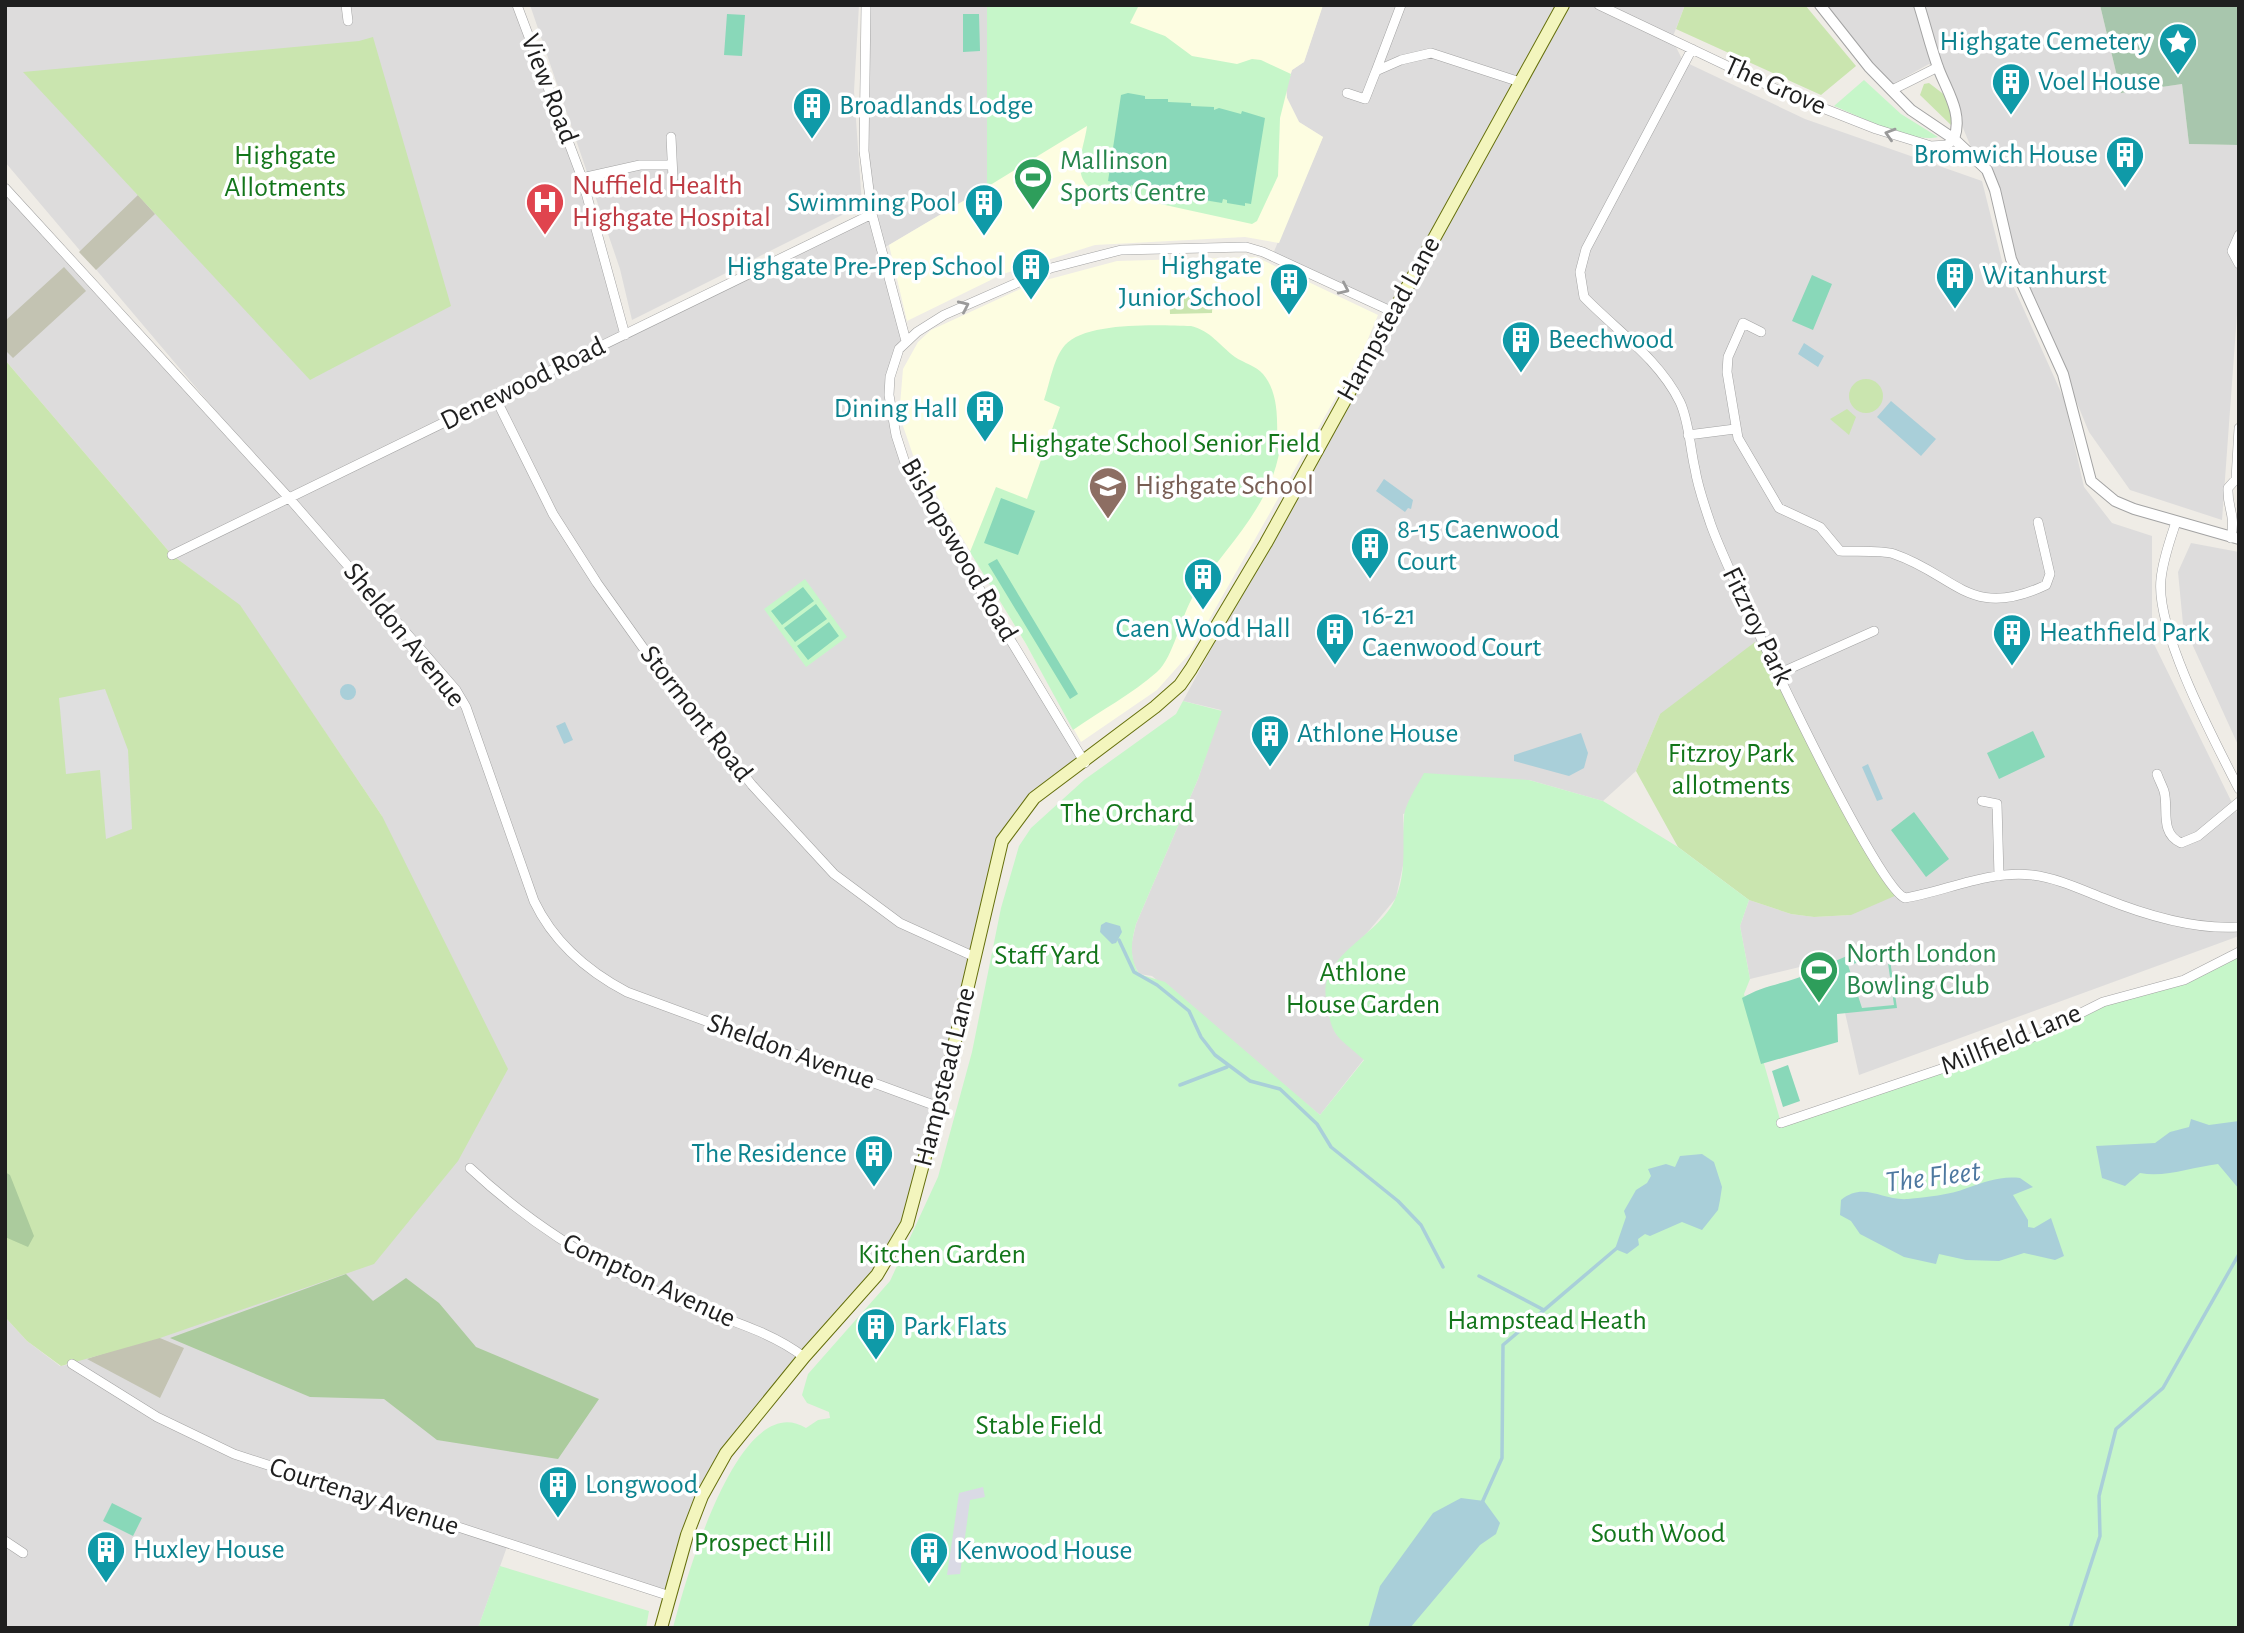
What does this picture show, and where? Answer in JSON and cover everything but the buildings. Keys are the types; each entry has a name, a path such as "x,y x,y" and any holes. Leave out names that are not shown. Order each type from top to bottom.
{"main road":[{"name":"Hampstead Lane","path":"661,1628 702,1496 726,1453 804,1357 877,1276 907,1224 939,1107 1002,841 1034,798 1084,762 1180,685 1266,543 1563,5"}],"street":[{"path":"345,5 348,20"},
{"name":"View Road","path":"517,5 582,178 625,335"},
{"path":"866,5 864,151 872,214 906,341 944,315 1026,277 1097,255 1136,249 1253,248 1393,312"},
{"path":"1347,93 1365,100 1401,5"},
{"name":"The Grove","path":"1599,5 1876,130 1931,146 1947,145 1954,139"},
{"path":"1820,5 1869,67 1910,110 1954,139 1984,165 1990,176 2011,259 2063,374 2091,481 2115,501 2235,539 2236,507 2228,500 2228,488 2237,480 2239,428"},
{"path":"1919,5 1938,67 1953,101 1958,127 1954,139"},
{"name":"Fitzroy Park","path":"1692,49 1586,249 1580,272 1584,296 1650,359 1681,403 1695,473 1727,567 1839,797 1898,895 1905,898 1999,876 2032,875 2054,879 2134,911 2213,929 2239,927"},
{"path":"1376,71 1401,60 1431,53 1520,82"},
{"path":"1892,90 1938,67"},
{"path":"671,137 673,178"},
{"path":"582,178 640,165 672,165"},
{"name":"Sheldon Avenue","path":"5,188 289,498 456,690 466,707 534,901 543,921 566,949 603,979 627,992 939,1107"},
{"name":"Denewood Road","path":"173,555 872,214"},
{"path":"2239,235 2232,251 2239,264"},
{"path":"1761,332 1743,323 1728,357 1735,429 1779,508 1820,527 1840,551 1892,553 1968,594 1986,598 2011,597 2046,585 2050,574 2038,522"},
{"name":"Bishopswood Road","path":"906,341 894,361 889,395 896,435 908,469 1084,762"},
{"name":"Stormont Road","path":"495,397 553,514 597,583 644,649 752,785 834,874 900,923 975,957"},
{"path":"1688,435 1735,429"},
{"path":"2176,522 2160,580 2161,601 2196,704 2239,789"},
{"path":"1780,673 1874,631"},
{"path":"2157,774 2165,793 2167,827 2174,840 2181,843 2198,836 2239,802"},
{"path":"1982,802 1997,804 1999,876"},
{"name":"Millfield Lane","path":"1781,1123 2027,1040 2103,1002 2184,980 2239,952"},
{"name":"Compton Avenue","path":"470,1168 514,1208 586,1255 680,1302 784,1341 804,1357"},
{"name":"Courtenay Avenue","path":"72,1364 157,1417 234,1454 670,1596"},
{"path":"5,1541 23,1553"}],"shaded area":[{"path":"5,5 517,5 582,178 624,335 872,214 864,41 866,5 987,5 987,187 882,249 906,341 899,349 889,395 908,469 1085,763 1057,780 1002,841 907,1224 877,1276 804,1357 702,1496 670,1596 508,1544 478,1628 5,1628 5,1317 27,1341 60,1366 72,1364 382,816 240,606 172,555 5,360 5,188 270,475 5,162"},
{"path":"530,5 859,5 854,91 862,205 632,320 620,269"},
{"path":"987,5 1323,5 1304,62 1292,70 1286,89 1287,98 1299,122 1323,137 1279,243 1245,237 1095,245 1003,274 907,321 889,245 987,187"},
{"path":"1323,5 1685,5 1672,39 1683,61 1805,119 1982,181 2002,261 2064,399 2084,487 2112,523 2152,536 2152,640 2239,817 2239,936 1859,1075 1833,959 1750,979 1740,926 1749,900 1791,914 1814,917 1851,915 1660,714 1636,771 1603,801 1529,780 1403,814 1405,856 1396,898 1362,939 1329,969 1364,1059 1320,1115 1152,976 1139,974 1133,962 1131,946 1136,924 1198,779 1221,710 1183,701 1395,309 1272,256 1323,137 1299,122 1287,98 1286,89 1292,70 1304,62"},
{"path":"1827,5 2100,5 2121,93 2182,84 2189,144 2239,145 2239,287 2222,520 2130,490 2089,432 1939,70 1929,64 1893,84 1877,73"},
{"name":"Highgate Cemetery","path":"2100,5 2239,5 2239,145 2189,144 2182,84 2121,93"},
{"path":"138,195 155,214 96,270 79,252"},
{"name":"Highgate School","path":"1256,257 1378,315 1365,346 1190,653 1157,690 1081,742 1026,644 914,458 903,426 900,405 903,369 918,342 931,330 1031,284 1117,261"},
{"path":"64,267 86,291 13,358 5,350 5,321"},
{"path":"2191,543 2239,552 2239,747 2183,624 2178,572"},
{"path":"105,689 128,750 132,829 106,839 100,770 66,774 59,698"},
{"path":"1887,956 1894,1005 1862,1008 1848,965"},
{"path":"155,1336 184,1348 160,1398 87,1359"},
{"path":"983,1487 985,1497 970,1500 960,1574 947,1575 959,1493"}],"green space":[{"path":"987,5 1139,5 1130,23 1165,36 1192,56 1237,64 1252,59 1261,60 1291,74 1280,118 1278,176 1257,221 1252,224 1092,189 1085,183 1080,168 1087,126 987,187"},
{"path":"1685,5 1805,5 1856,66 1821,95 1676,29"},
{"path":"727,14 745,15 742,56 724,55"},
{"path":"963,14 979,14 980,51 963,52"},
{"name":"Highgate Allotments","path":"373,37 451,306 310,380 23,72 359,41"},
{"path":"1864,80 1901,114 1938,137 1915,137 1901,133 1834,106"},
{"path":"1929,83 1946,96 1954,121 1951,125 1920,95 1924,84"},
{"path":"1128,93 1145,96 1145,99 1168,99 1168,102 1191,103 1191,106 1214,107 1214,110 1219,108 1241,114 1242,111 1265,118 1251,204 1245,203 1245,206 1227,203 1227,200 1223,199 1222,203 1204,200 1204,196 1199,199 1182,196 1182,193 1177,192 1176,195 1159,192 1159,189 1154,188 1153,191 1131,185 1130,188 1113,185 1113,182 1108,181 1121,95"},
{"path":"1812,275 1832,284 1813,330 1792,321"},
{"path":"1213,290 1212,313 1170,314 1169,291"},
{"name":"Highgate School Senior Field","path":"1144,325 1191,326 1204,331 1235,357 1257,369 1268,382 1275,400 1277,448 1280,448 1275,469 1257,508 1194,595 1163,665 1137,688 1073,730 1026,644 970,552 996,487 1027,499 1060,407 1044,400 1055,364 1065,345 1075,337 1106,328"},
{"path":"5,360 172,555 240,605 382,816 508,1069 458,1161 374,1264 160,1338 61,1366 27,1341 5,1317"},
{"path":"1866,379 1878,384 1883,396 1878,408 1866,413 1854,408 1849,396 1854,384"},
{"path":"1847,409 1856,417 1849,435 1830,419"},
{"path":"1001,498 1035,511 1018,555 984,543"},
{"path":"997,559 1078,694 1070,699 988,564"},
{"path":"805,579 847,637 806,667 764,609"},
{"path":"803,587 814,601 782,625 771,611"},
{"path":"816,604 827,619 795,642 784,628"},
{"path":"829,622 839,636 808,660 797,646"},
{"name":"Fitzroy Park allotments","path":"1755,642 1780,673 1839,797 1897,895 1851,915 1814,917 1791,914 1749,900 1678,847 1636,771 1660,714"},
{"name":"Hampstead Heath","path":"1183,701 1222,711 1198,779 1136,924 1132,955 1139,974 1165,982 1320,1115 1364,1060 1341,1040 1333,1029 1326,999 1326,983 1341,957 1378,923 1396,897 1403,867 1405,812 1424,773 1529,780 1603,801 1678,847 1749,900 1740,926 1750,979 1744,994 1781,1123 2027,1040 2103,1002 2146,992 2239,952 2239,1628 673,1628 702,1535 718,1496 737,1462 758,1436 781,1423 806,1428 818,1420 830,1418 829,1412 807,1403 802,1395 808,1374 890,1281 938,1177 972,1052 1001,908 1019,846 1031,828 1084,780 1176,714"},
{"path":"2033,731 2045,757 1999,779 1987,753"},
{"path":"1914,812 1949,859 1926,877 1891,830"},
{"name":"North London Bowling Club","path":"1888,946 1897,1008 1837,1014 1838,1042 1761,1064 1742,998 1806,975 1850,955"},
{"path":"1788,1065 1800,1101 1783,1107 1772,1071"},
{"path":"5,1172 10,1175 34,1236 28,1247 5,1237"},
{"path":"346,1274 373,1301 406,1278 439,1303 476,1347 599,1399 558,1459 437,1440 384,1399 310,1397 170,1338"},
{"path":"112,1503 142,1518 133,1536 103,1521"},
{"path":"500,1566 649,1611 646,1628 478,1628"}],"water":[{"path":"1804,343 1824,356 1818,367 1798,354"},
{"path":"1891,401 1936,439 1921,456 1877,417"},
{"path":"1384,479 1413,500 1411,509 1408,508 1405,512 1376,491"},
{"path":"348,684 356,692 348,700 340,692"},
{"path":"565,722 573,740 564,744 556,726"},
{"path":"1581,733 1588,753 1584,768 1569,776 1514,761 1514,755"},
{"path":"1868,764 1883,799 1877,801 1862,767"},
{"path":"1106,922 1120,926 1122,932 1116,943 1112,944 1100,932 1101,925"},
{"path":"2191,1119 2209,1125 2239,1121 2239,1189 2218,1164 2169,1173 2140,1173 2125,1186 2102,1178 2096,1146 2155,1143 2170,1132 2189,1127"},
{"path":"1702,1154 1714,1162 1722,1187 1718,1210 1702,1230 1682,1222 1650,1236 1645,1234 1638,1239 1639,1245 1627,1254 1615,1249 1626,1217 1624,1211 1636,1190 1647,1183 1651,1176 1648,1169 1666,1164 1675,1167 1680,1156"},
{"path":"2020,1178 2033,1187 2013,1195 2028,1220 2028,1227 2034,1228 2051,1218 2064,1256 2055,1260 2024,1253 1999,1261 1966,1260 1939,1254 1936,1264 1904,1257 1860,1234 1851,1221 1840,1215 1841,1200 1858,1192 1908,1199 1953,1192 1999,1179"},
{"path":"1461,1498 1484,1501 1500,1523 1496,1534 1480,1545 1410,1628 1368,1628 1380,1586 1433,1513"}],"waterway":[{"path":"1119,940 1134,972 1157,985 1189,1011 1201,1037 1215,1055 1250,1081 1280,1089 1317,1124 1331,1147 1398,1201 1421,1225 1443,1267"},
{"path":"1180,1085 1227,1067"},
{"path":"1481,1505 1502,1458 1503,1345 1617,1248"},
{"path":"2070,1628 2100,1536 2099,1496 2116,1429 2163,1388 2239,1254"},
{"path":"1479,1276 1544,1310"}],"place":[{"name":"Highgate Cemetery","path":"2178,76"},
{"name":"Voel House","path":"2011,116"},
{"name":"Broadlands Lodge","path":"812,140"},
{"name":"Bromwich House","path":"2125,189"},
{"name":"Mallinson Sports Centre","path":"1033,211"},
{"name":"Nuffield Health Highgate Hospital","path":"545,236"},
{"name":"Swimming Pool","path":"984,237"},
{"name":"Highgate Pre-Prep School","path":"1031,301"},
{"name":"Witanhurst","path":"1955,310"},
{"name":"Highgate Junior School","path":"1289,316"},
{"name":"Beechwood","path":"1521,374"},
{"name":"Dining Hall","path":"985,443"},
{"name":"Highgate School","path":"1108,520"},
{"name":"8-15 Caenwood Court","path":"1370,580"},
{"name":"Caen Wood Hall","path":"1203,611"},
{"name":"16-21 Caenwood Court","path":"1335,666"},
{"name":"Heathfield Park","path":"2012,667"},
{"name":"Athlone House","path":"1270,768"},
{"name":"North London Bowling Club","path":"1819,1004"},
{"name":"The Residence","path":"874,1188"},
{"name":"Park Flats","path":"876,1361"},
{"name":"Longwood","path":"558,1519"},
{"name":"Huxley House","path":"106,1584"},
{"name":"Kenwood House","path":"929,1585"}],"park label":[{"name":"The Orchard","path":"1127,814"},
{"name":"Staff Yard","path":"1047,956"},
{"name":"Athlone House Garden","path":"1363,989"},
{"name":"Kitchen Garden","path":"942,1255"},
{"name":"Stable Field","path":"1039,1426"},
{"name":"South Wood","path":"1658,1534"},
{"name":"Prospect Hill","path":"763,1543"}],"water label":[{"name":"The Fleet","path":"1933,1177"}]}
